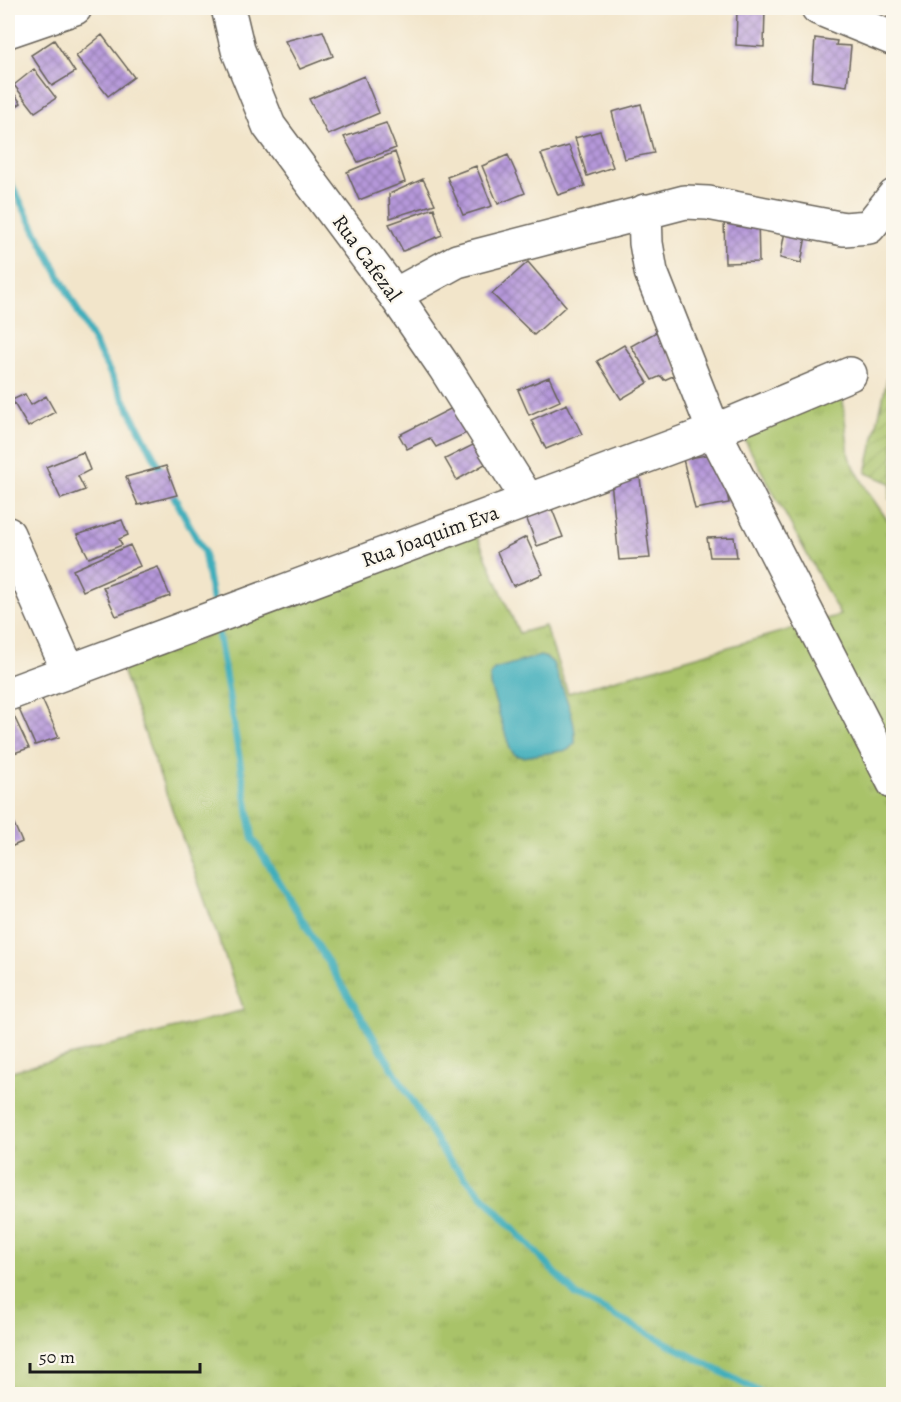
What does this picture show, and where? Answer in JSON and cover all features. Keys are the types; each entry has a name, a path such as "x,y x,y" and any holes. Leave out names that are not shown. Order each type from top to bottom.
{"street":[{"path":"8,31 75,8"},
{"name":"Rua Cafezal","path":"228,8 238,50 269,126 395,295 445,368 528,500"},
{"path":"818,8 894,39"},
{"path":"395,295 457,261 685,202 708,203 844,229 869,227 894,196"},
{"path":"645,211 646,243 651,272 714,431 894,783"},
{"name":"Rua Joaquim Eva","path":"8,694 714,431 850,374"},
{"path":"8,534 68,670"}],"green space":[{"path":"893,353 893,500 889,499 891,483 866,473"},
{"path":"842,390 849,457 868,492 893,528 893,1394 8,1394 8,1072 244,1010 122,670 474,529 519,633 545,626 568,693 840,615 742,435"}],"water":[{"path":"540,656 553,663 574,723 575,743 568,750 523,757 515,755 510,749 490,685 490,676 494,669"}],"building":[{"path":"737,8 765,8 764,47 736,45"},
{"path":"323,31 333,56 300,69 285,41"},
{"path":"102,35 134,77 108,96 76,56"},
{"path":"815,38 837,41 836,45 851,46 847,86 812,81"},
{"path":"54,40 75,72 52,86 31,55"},
{"path":"34,69 56,98 35,112 14,85"},
{"path":"364,76 379,113 328,135 309,99"},
{"path":"8,85 21,103 8,112"},
{"path":"641,104 654,153 624,159 612,112"},
{"path":"386,123 396,148 358,162 344,137"},
{"path":"600,131 613,167 587,176 575,138"},
{"path":"569,146 585,186 558,195 541,154"},
{"path":"395,152 405,182 359,200 347,172"},
{"path":"508,155 525,193 498,204 482,166"},
{"path":"476,166 492,206 463,215 447,177"},
{"path":"423,179 435,204 390,218 389,194"},
{"path":"434,208 442,235 403,251 389,224"},
{"path":"724,217 758,217 759,262 725,263"},
{"path":"785,231 806,236 801,263 780,258"},
{"path":"528,262 566,306 534,335 492,294"},
{"path":"658,331 680,373 664,380 661,376 652,380 631,346"},
{"path":"624,345 648,383 621,399 597,361"},
{"path":"549,377 560,401 529,415 518,390"},
{"path":"25,394 31,405 46,396 55,412 28,427 12,400"},
{"path":"567,404 582,434 546,449 531,420"},
{"path":"458,405 471,431 436,447 430,438 407,449 399,435"},
{"path":"475,444 485,464 457,480 445,459"},
{"path":"83,452 90,470 78,476 85,490 61,499 46,467"},
{"path":"719,453 729,503 695,509 683,459"},
{"path":"166,466 177,495 138,505 126,477"},
{"path":"640,478 650,558 619,560 611,481"},
{"path":"548,499 563,537 537,546 523,509"},
{"path":"122,520 128,535 119,539 122,545 89,558 77,535"},
{"path":"526,537 543,574 513,586 497,552"},
{"path":"734,537 737,557 710,557 707,538"},
{"path":"130,545 140,566 83,591 73,570"},
{"path":"158,567 170,596 116,616 103,587"},
{"path":"41,697 59,737 35,745 18,707"},
{"path":"12,712 29,748 8,755 8,714"},
{"path":"11,817 22,842 8,848 8,818"}],"waterway":[{"path":"8,178 163,474"},
{"path":"170,489 204,552 214,610"},
{"path":"217,626 253,839 447,1158 576,1295 763,1394"}]}
